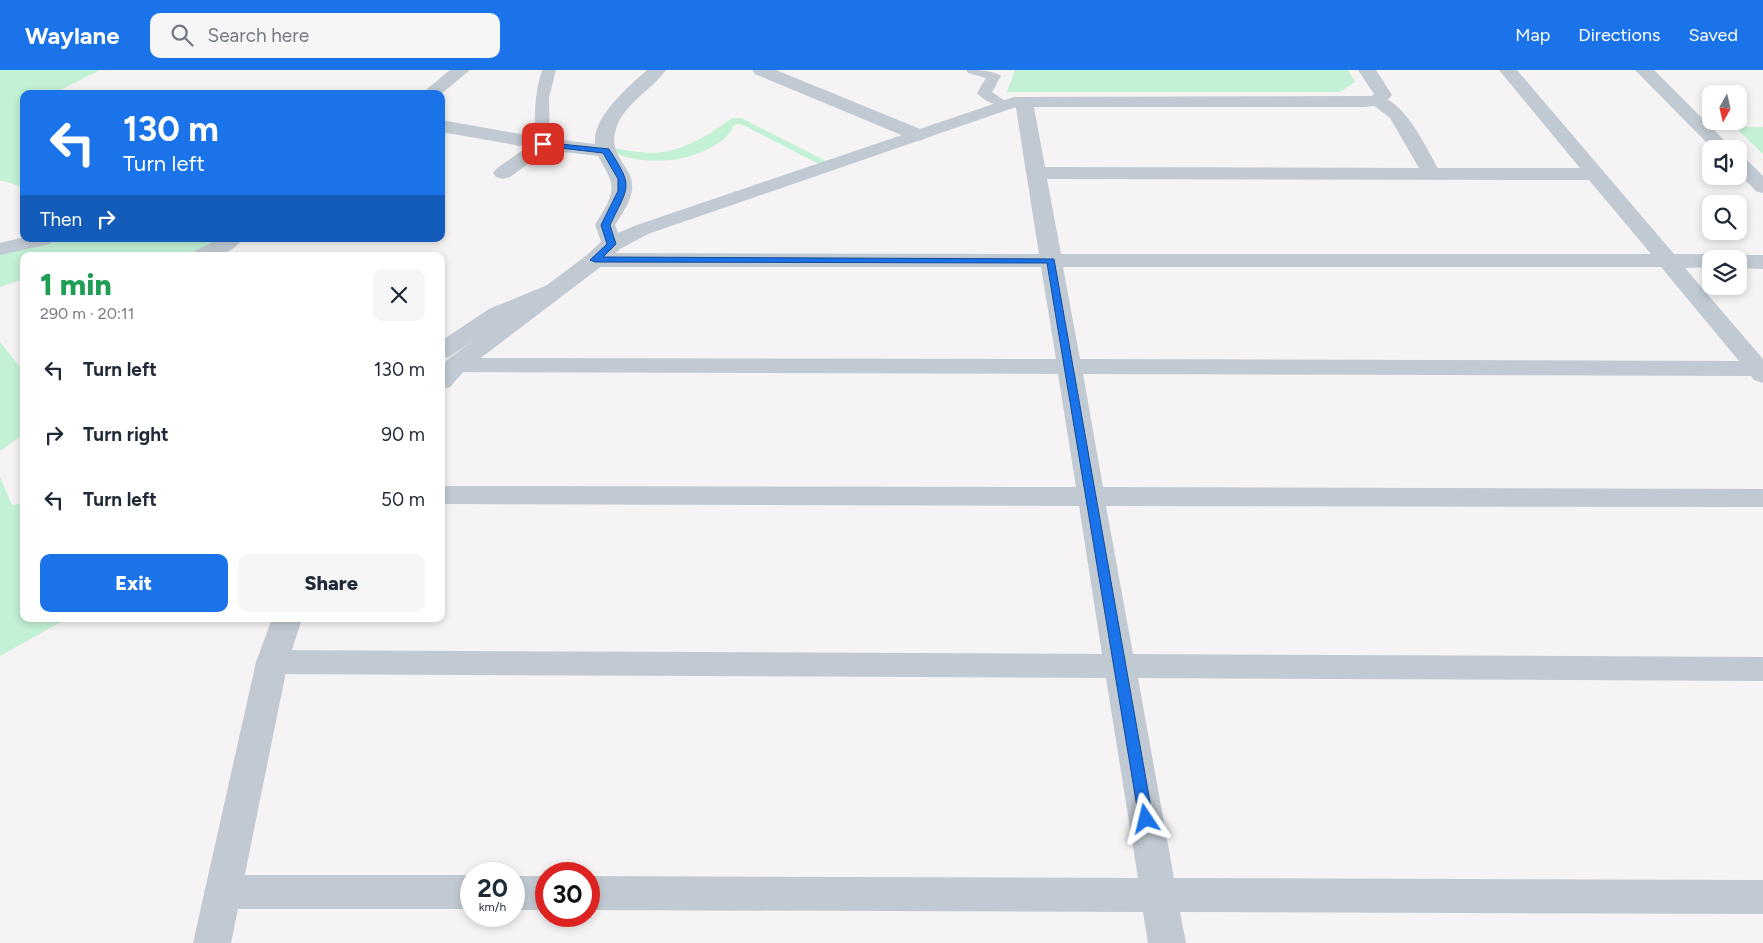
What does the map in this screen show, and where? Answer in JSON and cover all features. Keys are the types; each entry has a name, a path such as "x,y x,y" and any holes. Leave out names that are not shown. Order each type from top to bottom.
{"street":[{"path":"435,90 461,70"},
{"path":"612,244 605,225 622,191 622,179 606,151 606,132 613,115 630,94 657,70"},
{"path":"761,70 918,135"},
{"path":"1367,70 1383,95 1377,101"},
{"path":"1508,70 1760,372"},
{"path":"1644,70 1715,140"},
{"path":"446,366 497,314 555,289 595,260 612,244 641,230 918,135 998,100 1014,102 1377,101 1397,115 1433,175"},
{"path":"1024,102 1167,943"},
{"path":"445,127 543,144 606,151"},
{"path":"503,173 543,144"},
{"path":"1747,171 1763,187"},
{"path":"1036,173 1595,174"},
{"path":"0,249 29,242"},
{"path":"210,252 229,242"},
{"path":"595,260 1702,262"},
{"path":"1747,262 1763,262"},
{"path":"446,366 1760,372"},
{"path":"445,495 1763,498"},
{"path":"212,943 272,662 285,622"},
{"path":"272,662 1763,669"},
{"path":"222,892 460,892"},
{"path":"600,893 1763,897"}],"lane":[{"path":"543,144 540,101 541,90 549,70"},
{"path":"973,70 994,76 984,93 998,100"}],"green space":[{"path":"0,70 100,70 60,90 20,90 20,185 0,181"},
{"path":"1015,70 1348,70 1355,82 1340,92 1007,92"},
{"path":"732,118 741,118 826,161 819,164 741,124 735,124 722,141 708,149 682,158 654,161 640,160 614,153 613,148 635,152 660,153 682,147 693,143"},
{"path":"1748,127 1763,127 1763,154 1738,130 1748,130"},
{"path":"46,242 219,242 202,252 20,252 20,280 0,287 0,253"},
{"path":"0,342 20,367 20,437 0,451"},
{"path":"0,477 12,505 20,504 20,622 61,622 0,656"}],"route":[{"path":"543,144 606,151 622,179 622,191 605,225 612,244 595,260 1051,261 1146,819"}]}
